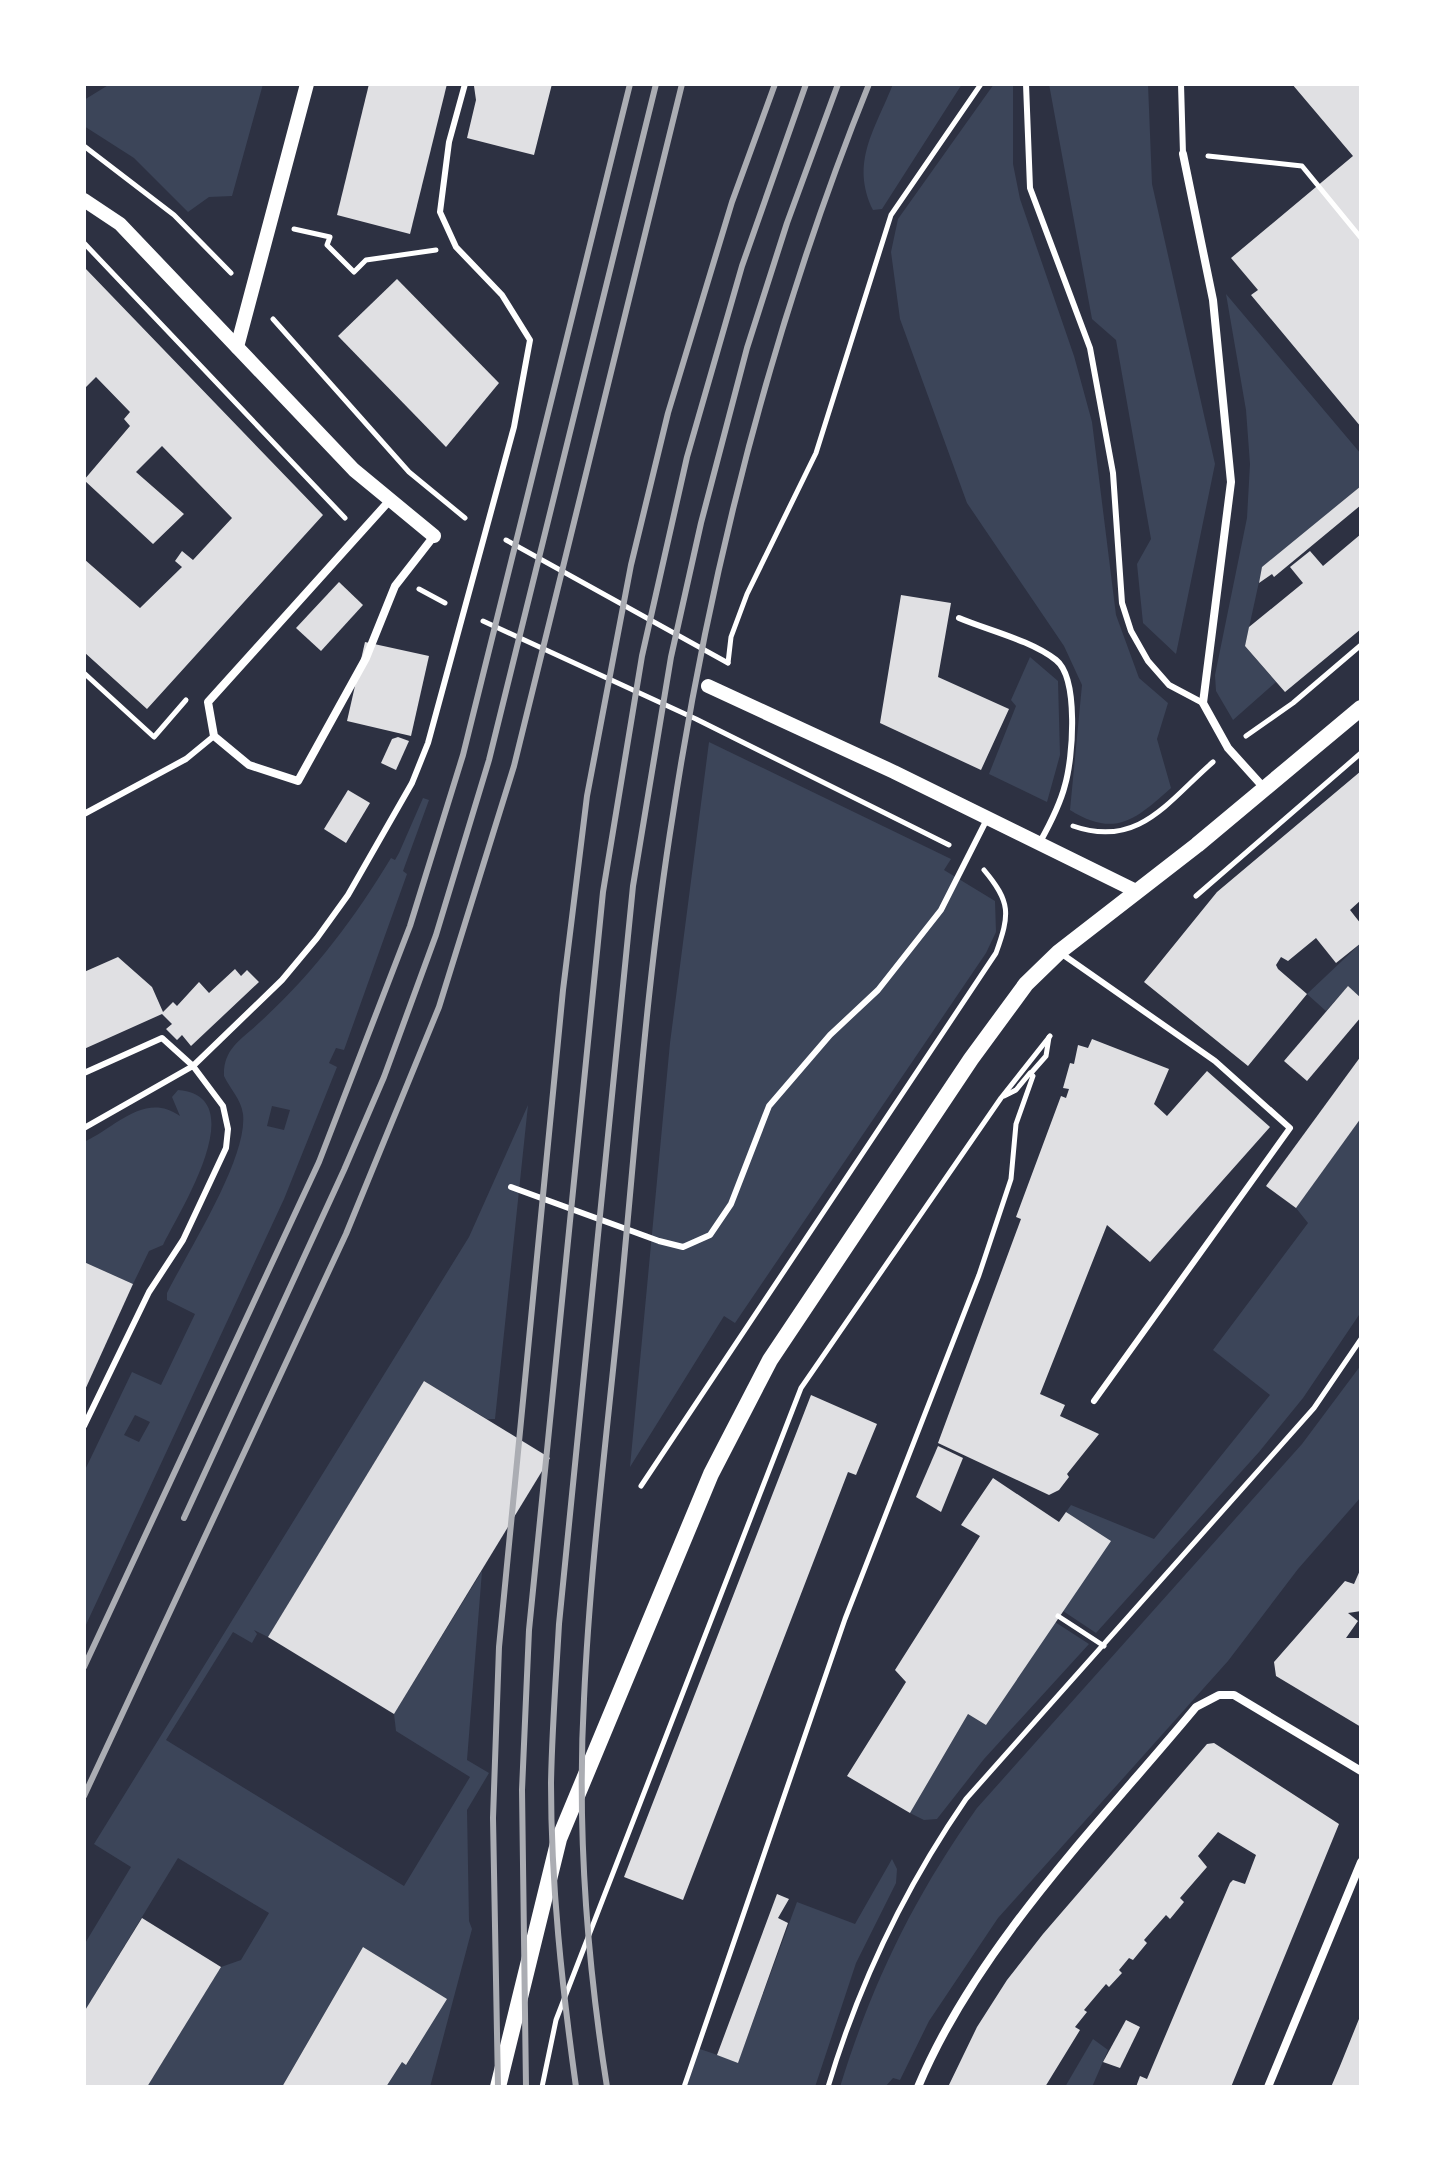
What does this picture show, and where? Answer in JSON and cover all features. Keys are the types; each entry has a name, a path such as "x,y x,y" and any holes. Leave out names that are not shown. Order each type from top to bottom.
{"main road":[{"path":"498,2087 559,1839 705,1487 770,1360 971,1059 1026,984 1059,952 1265,789 1361,708"}],"street":[{"path":"237,347 307,84"},
{"path":"1183,154 1213,300 1231,482 1203,703 1228,748 1265,789"},
{"path":"84,200 120,224 354,470 434,536 395,586 366,658 298,781 249,765 214,736 208,702 390,500"},
{"path":"708,686 1136,891"},
{"path":"918,2087 969,1988 1007,1934 1196,1707 1219,1695 1234,1695 1361,1771"},
{"path":"1268,2087 1361,1862"}],"lane":[{"path":"84,1128 193,1066 282,980 317,938 381,839 428,743 514,427 530,340 502,295 456,247 440,212 449,142 465,84"},
{"path":"1026,84 1030,188 1090,348 1113,473 1122,603 1131,631 1148,661 1169,685 1203,703"},
{"path":"1181,84 1183,154"},
{"path":"959,618 1042,652 1058,661 1069,675 1072,706 1066,783 1038,845"},
{"path":"84,814 186,759 214,736"},
{"path":"511,1187 683,1247 710,1235 731,1204 769,1106 830,1035 878,990 941,910 987,819"},
{"path":"1059,952 1215,1061 1290,1128 1094,1401"},
{"path":"84,1073 162,1038 193,1066 223,1106 228,1129 226,1148 183,1240 149,1292 84,1426"}],"path":[{"path":"497,535 728,663 731,637 747,594 816,453 891,215 981,84"},
{"path":"1183,154 1302,166 1361,238"},
{"path":"270,224 330,237 327,245 354,272 366,260 456,247"},
{"path":"84,243 233,404 360,534"},
{"path":"414,477 470,520"},
{"path":"404,574 422,592 449,605"},
{"path":"477,618 696,719 968,858 1000,888 1008,914 996,953 641,1486"},
{"path":"1138,828 1228,748 1293,703 1361,645"},
{"path":"84,673 154,737 191,694"},
{"path":"1196,896 1361,753"},
{"path":"542,2087 556,2020 801,1388 1001,1098 1050,1036 1046,1056 1016,1090 1001,1098"},
{"path":"684,2087 845,1619 979,1275 1011,1179 1016,1124 1033,1076 1030,1073"},
{"path":"828,2087 871,1967 929,1853 966,1799 1314,1408 1361,1339"},
{"path":"1058,1616 1104,1646"}],"shaded area":[{"path":"110,84 263,84 232,196 209,197 188,212 134,158 84,126 84,100"},
{"path":"893,84 962,84 882,209 873,210 864,177 864,161"},
{"path":"994,84 1013,84 1013,164 1020,199 1074,356 1092,422 1116,615 1139,678 1168,703 1157,739 1171,788 1136,816 1113,824 1086,819 1070,810 1082,685 1064,646 967,503 900,319 891,252 898,219"},
{"path":"1049,84 1148,84 1152,184 1215,464 1176,654 1143,623 1137,564 1151,539 1116,340 1092,319"},
{"path":"1226,294 1361,454 1361,486 1262,568 1245,646 1276,682 1233,720 1216,691 1215,675 1247,518 1250,464 1246,410"},
{"path":"1030,657 1058,681 1060,755 1047,802 989,774 1016,706 1011,700"},
{"path":"709,742 951,859 944,870 995,901 996,932 986,953 735,1323 724,1316 630,1467 670,1043"},
{"path":"423,798 429,800 403,871 407,874 344,1050 336,1048 329,1063 337,1067 284,1199 84,1629 84,1472 132,1372 161,1385 195,1314 167,1300 167,1293 227,1179 242,1133 242,1109 224,1076 227,1058 235,1045 315,965 362,903 391,858 395,860","holes":["272,1106 290,1110 284,1130 267,1126","135,1415 150,1422 139,1442 124,1435"]},
{"path":"1361,943 1361,998 1348,986 1326,1011 1307,994"},
{"path":"178,1090 200,1097 210,1112 211,1133 205,1157 183,1208 163,1245 149,1251 133,1284 84,1262 84,1142 143,1109 167,1109 180,1116 172,1097"},
{"path":"528,1105 495,1419 487,1419 424,1381 268,1637 254,1630 257,1634 252,1643 233,1632 166,1740 404,1886 470,1777 396,1731 394,1714 482,1571 467,1760 489,1773 467,1810 469,1921 472,1929 430,2087 386,2087 402,2062 407,2064 446,1999 363,1947 282,2087 147,2087 221,1967 241,1960 269,1913 178,1858 84,2012 84,1945 131,1867 94,1844 469,1237"},
{"path":"1361,1118 1361,1312 1303,1398 1259,1452 1096,1633 1063,1611 1110,1541 1066,1512 1071,1505 1154,1539 1270,1395 1213,1350 1308,1223 1296,1208"},
{"path":"1361,1365 1361,1497 1298,1569 1228,1661 998,1918 929,2021 900,2080 893,2078 885,2087 840,2087 866,2012 897,1942 954,1841 977,1808 1302,1444"},
{"path":"1055,1622 1089,1644 984,1759 937,1819 924,1820 910,1813 968,1714 986,1725"},
{"path":"892,1859 897,1869 896,1883 856,1963 815,2087 681,2087 697,2048 738,2062 797,1902 855,1924"},
{"path":"1093,2039 1108,2050 1092,2087 1065,2087"}],"building":[{"path":"369,84 447,84 410,234 337,215"},
{"path":"552,84 534,155 467,138 476,100 474,86"},
{"path":"1292,84 1361,84 1361,427 1251,295 1258,290 1231,258 1353,156"},
{"path":"84,267 323,515 147,709 84,652 84,559 140,608 182,567 175,561 182,551 193,560 232,518 162,446 136,472 184,514 153,544 84,480 130,426 124,419 130,412 96,377 84,389"},
{"path":"397,279 499,383 446,447 338,336"},
{"path":"1361,486 1361,505 1274,577 1272,574 1259,583 1262,567"},
{"path":"1361,534 1361,629 1285,692 1245,646 1249,627 1303,583 1290,567 1310,551 1323,566"},
{"path":"339,582 363,605 321,651 296,628"},
{"path":"901,595 951,603 938,677 1009,709 981,770 880,723"},
{"path":"365,642 429,656 411,736 347,721"},
{"path":"398,737 409,741 396,770 381,763 392,739"},
{"path":"1361,771 1361,900 1350,910 1361,924 1361,943 1336,963 1316,938 1288,961 1281,957 1276,965 1278,969 1307,994 1248,1066 1144,982 1217,892"},
{"path":"348,790 370,803 346,843 324,829"},
{"path":"118,957 152,987 163,1012 173,1002 177,1006 199,982 209,993 235,969 241,976 247,970 259,982 191,1046 182,1035 177,1040 166,1029 172,1024 162,1014 84,1049 84,972"},
{"path":"1348,986 1361,998 1361,1017 1307,1081 1284,1061"},
{"path":"1092,1039 1169,1069 1154,1104 1167,1116 1207,1071 1270,1127 1150,1262 1107,1225 1040,1394 1065,1405 1060,1416 1099,1434 1067,1474 1069,1477 1059,1490 1049,1495 938,1443 1021,1219 1016,1217 1061,1096 1066,1098 1069,1089 1063,1088 1070,1063 1074,1064 1078,1045 1088,1048"},
{"path":"1361,1056 1361,1118 1296,1208 1266,1186"},
{"path":"84,1262 133,1284 84,1392"},
{"path":"424,1381 550,1458 394,1714 268,1637"},
{"path":"811,1395 877,1424 856,1475 848,1472 683,1900 624,1877"},
{"path":"938,1446 963,1458 941,1512 916,1497"},
{"path":"993,1478 1059,1522 1066,1512 1111,1541 986,1725 968,1714 910,1813 847,1776 906,1682 895,1670 980,1536 961,1525"},
{"path":"1361,1568 1361,1611 1348,1613 1358,1621 1346,1638 1361,1638 1361,1727 1276,1676 1274,1662 1345,1581 1354,1584"},
{"path":"1214,1743 1339,1824 1231,2087 1136,2087 1140,2076 1147,2079 1230,1883 1233,1880 1245,1884 1256,1855 1218,1832 1198,1856 1207,1867 1180,1898 1184,1902 1170,1919 1166,1915 1144,1940 1147,1943 1133,1960 1129,1958 1119,1970 1122,1973 1109,1987 1106,1984 1084,2010 1087,2012 1075,2027 1080,2030 1045,2087 948,2087 977,2027 1007,1980 1207,1744"},
{"path":"777,1894 789,1899 778,1918 788,1923 738,2063 717,2055"},
{"path":"142,1918 221,1967 147,2087 84,2087 84,2012"},
{"path":"363,1947 447,1999 406,2065 402,2062 386,2087 282,2087"},
{"path":"1361,2014 1361,2087 1331,2087 1340,2066"},
{"path":"1126,2020 1140,2027 1120,2068 1103,2062"}],"railway":[{"path":"84,1667 319,1162 410,926 463,755 630,84"},
{"path":"184,1518 344,1170 384,1077 436,935 489,760 656,84"},
{"path":"84,1796 346,1234 439,1007 514,766 682,84"},
{"path":"498,2087 493,1818 499,1647 563,990 587,796 631,565 668,413 732,202 775,84"},
{"path":"526,2087 522,1790 529,1630 603,892 642,656 687,457 742,266 806,84"},
{"path":"576,2087 555,1897 551,1783 553,1723 559,1624 633,886 671,657 701,523 747,348 787,223 838,84"},
{"path":"607,2087 585,1894 582,1796 584,1699 599,1500 649,996 664,875 706,628 750,443 804,261 869,84"}]}
